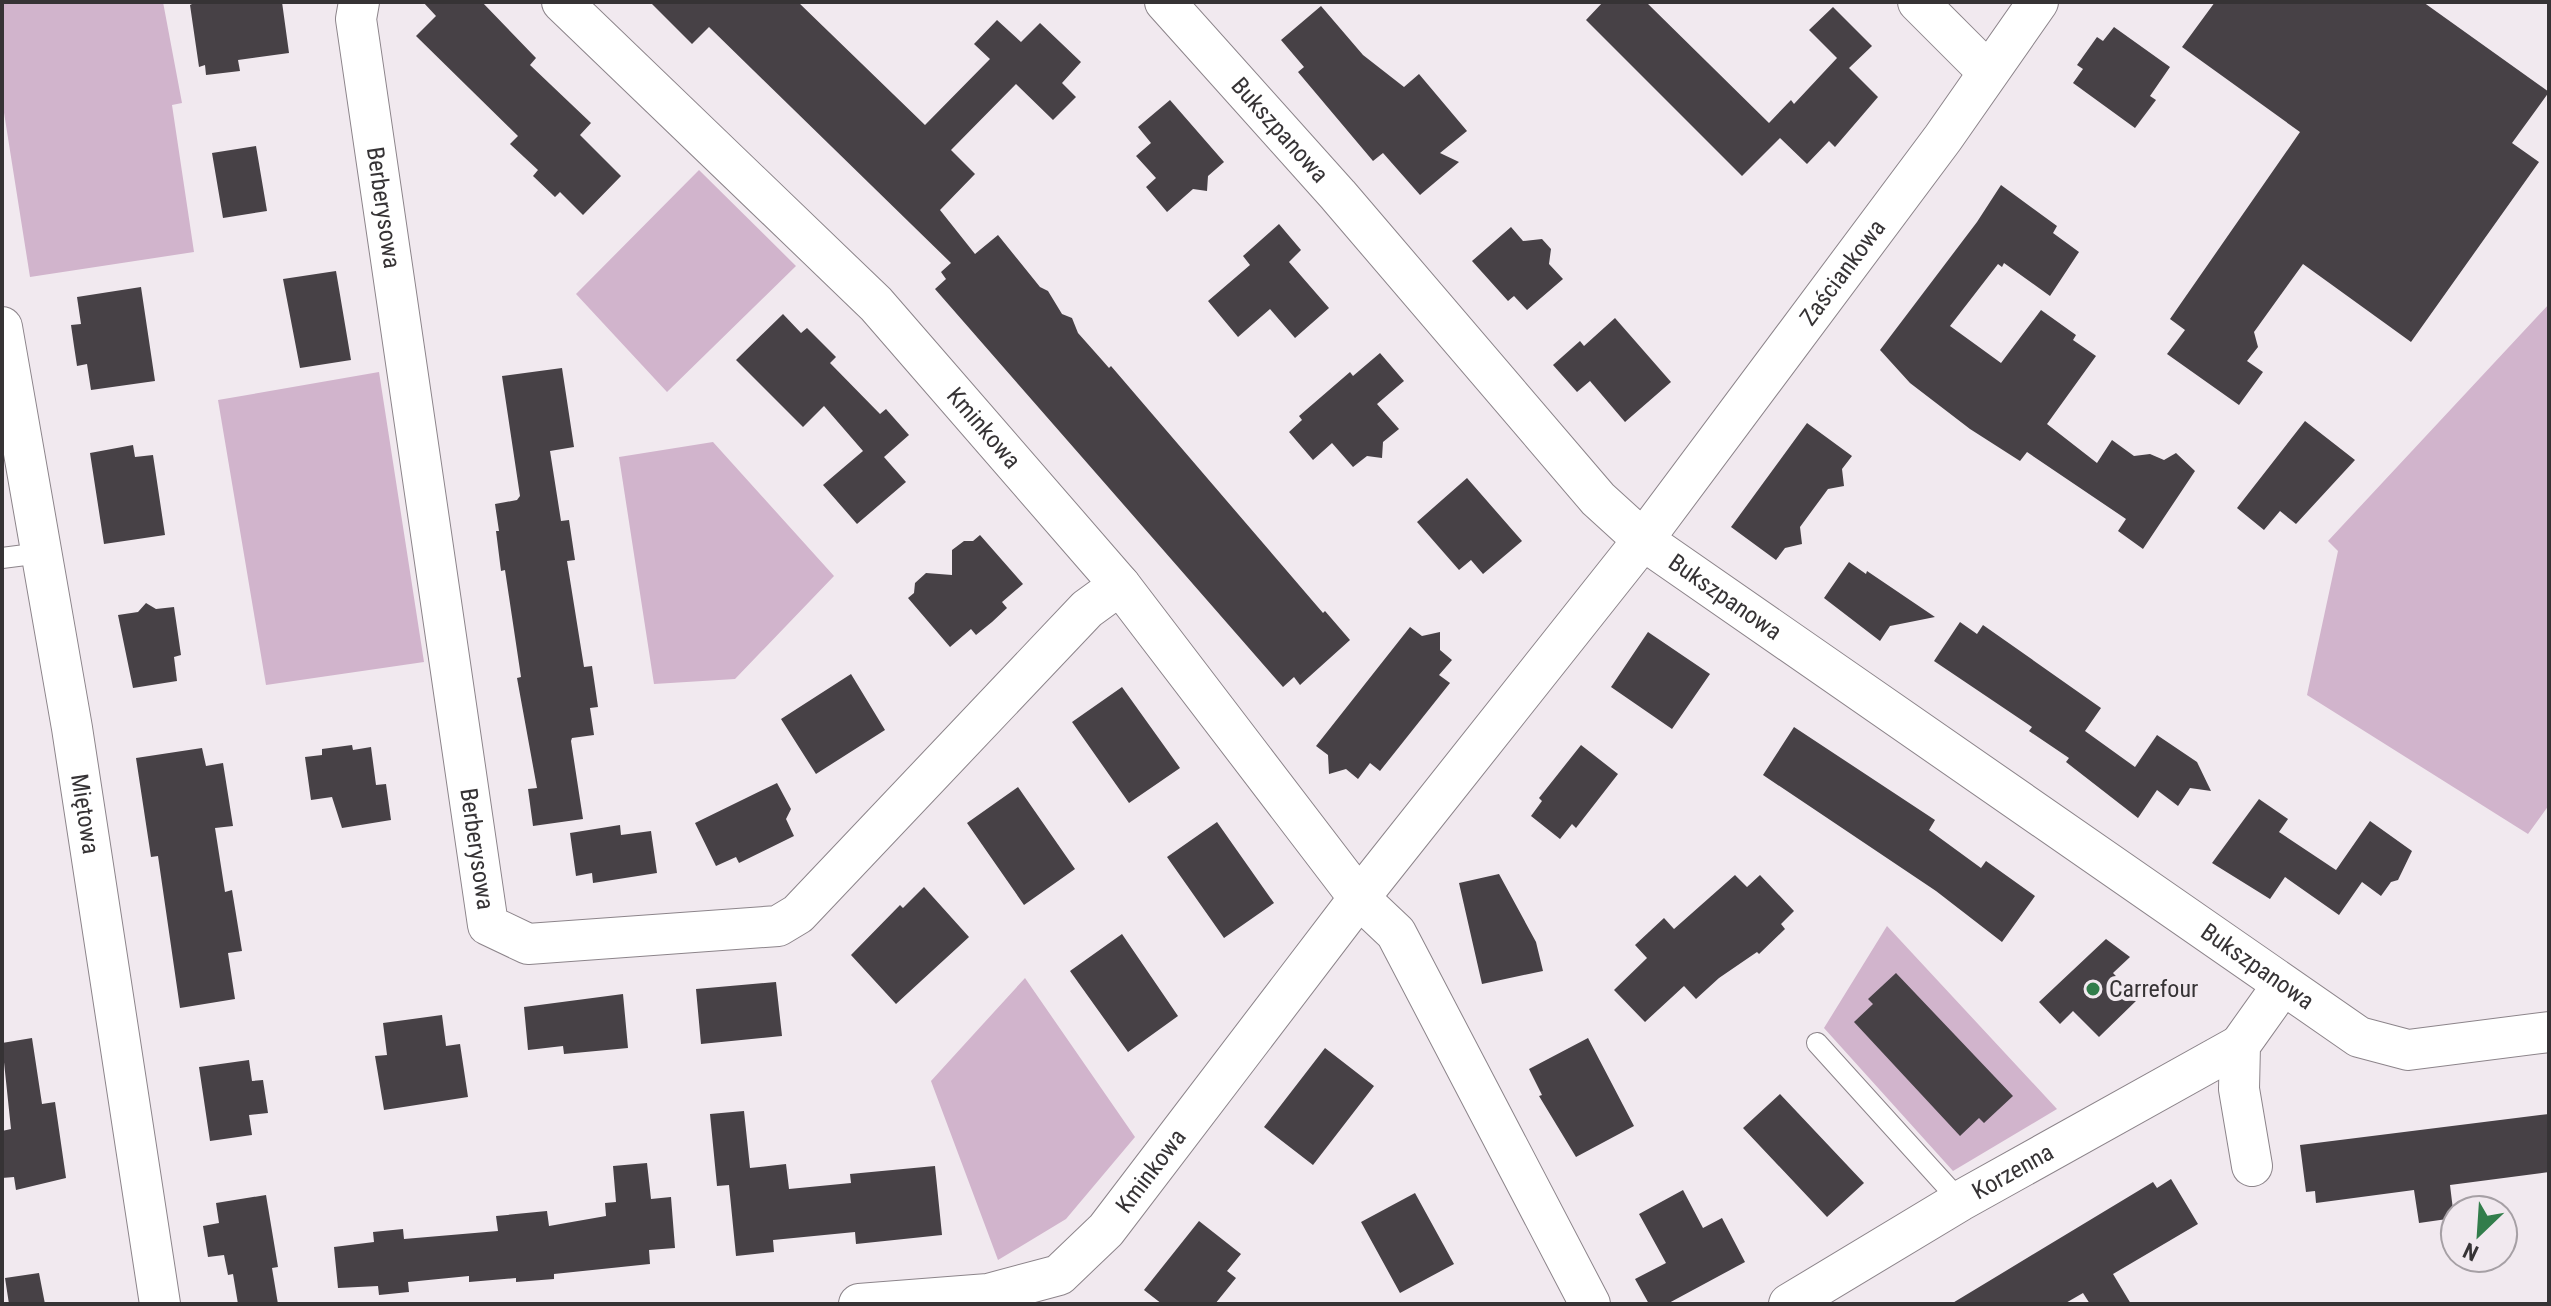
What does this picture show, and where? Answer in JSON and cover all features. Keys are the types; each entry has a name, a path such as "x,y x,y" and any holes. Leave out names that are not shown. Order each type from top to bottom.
{"street":[{"name":"Berberysowa","path":"359,2 356,19 488,925 528,944 778,926 798,914 1087,609 1120,585"},
{"name":"Kminkowa","path":"562,2 876,304 1120,585 1359,898 1396,933 1590,1304"},
{"name":"Bukszpanowa","path":"1165,2 1338,195 1598,499 1643,540 2359,1037 2408,1050 2549,1032"},
{"path":"1918,2 1988,72"},
{"name":"Zaściankowa","path":"1643,540 1943,138 2038,2"},
{"name":"Miętowa","path":"2,327 41,553 160,1304"},
{"name":"Kminkowa","path":"859,1304 1061,1289 1359,898 1643,540"},
{"path":"2252,1166 2239,1089 2240,1045 2282,986"},
{"name":"Korzenna","path":"1789,1304 1960,1201 2240,1045"}],"lane":[{"path":"2,558 41,553"},
{"path":"1817,1043 1960,1201"}],"shaded area":[{"path":"2,2 163,2 182,103 172,105 194,252 30,277 2,100"},
{"path":"699,170 796,266 667,392 576,294"},
{"path":"2549,304 2549,805 2528,834 2307,695 2338,551 2328,541"},
{"path":"379,372 424,662 266,685 218,400"},
{"path":"713,442 834,576 735,679 654,684 619,457"},
{"path":"1887,926 2057,1109 1953,1171 1824,1028"},
{"path":"1025,978 1135,1137 1066,1219 998,1260 931,1081"}],"building":[{"path":"196,2 282,2 289,53 238,60 240,71 206,75 205,65 199,67 190,5"},
{"path":"423,2 482,2 536,58 530,65 591,123 580,135 621,176 583,215 560,192 555,197 533,176 538,170 510,144 518,136 416,36 436,16"},
{"path":"650,2 798,2 925,125 990,59 974,44 997,20 1021,42 1040,23 1081,62 1062,83 1076,97 1053,120 1016,84 951,150 975,174 940,210 975,254 998,235 1040,287 1048,291 1062,314 1072,318 1078,333 1109,368 1111,366 1323,613 1325,611 1350,640 1300,685 1294,677 1283,687 935,289 946,279 941,272 951,263 709,27 692,44"},
{"path":"1603,2 1646,2 1769,123 1791,100 1794,104 1837,58 1809,30 1833,7 1872,46 1849,68 1878,97 1835,147 1829,141 1807,164 1780,138 1742,176 1586,20"},
{"path":"2215,2 2423,2 2549,92 2512,143 2539,162 2411,342 2303,264 2254,332 2258,347 2247,361 2263,372 2239,405 2167,354 2185,330 2170,319 2300,132 2182,47"},
{"path":"1321,6 1363,55 1404,87 1419,74 1467,131 1440,153 1459,162 1420,195 1383,153 1373,161 1298,72 1304,67 1281,40"},
{"path":"2114,27 2170,67 2150,96 2156,100 2135,128 2073,83 2083,69 2077,65 2097,37 2103,41"},
{"path":"1170,100 1224,162 1208,176 1207,191 1193,189 1167,212 1146,187 1156,178 1136,156 1151,143 1138,127"},
{"path":"256,146 267,211 223,218 212,153"},
{"path":"2001,185 2057,226 2053,233 2079,252 2050,296 2004,263 2002,267 1998,264 1950,326 2001,363 2041,310 2076,335 2073,340 2096,356 2047,424 2097,463 2112,440 2134,456 2150,454 2164,460 2176,453 2195,471 2143,549 2118,531 2126,519 2027,452 2020,461 1970,429 1910,383 1880,350 1977,222"},
{"path":"1279,224 1301,250 1289,262 1329,308 1295,338 1270,309 1238,337 1208,301 1250,265 1243,256"},
{"path":"1511,227 1523,241 1542,239 1551,249 1549,264 1563,279 1527,310 1514,296 1508,301 1472,261"},
{"path":"336,271 351,360 300,368 283,279"},
{"path":"141,287 155,381 91,390 87,364 77,366 71,325 81,324 77,297"},
{"path":"783,314 801,333 807,328 836,357 830,363 880,414 886,409 909,435 884,457 906,482 857,524 823,485 863,451 824,406 803,427 736,360"},
{"path":"1615,318 1671,382 1625,422 1590,381 1577,392 1553,365 1580,341 1584,346"},
{"path":"1380,353 1404,381 1377,404 1399,429 1383,442 1382,458 1367,456 1353,467 1332,443 1313,460 1289,432 1302,420 1299,416 1350,372 1353,376"},
{"path":"562,368 574,447 550,451 561,521 569,520 575,560 567,561 584,667 592,666 598,707 590,708 594,735 572,738 571,741 583,819 533,826 528,789 537,788 517,678 521,677 505,570 501,571 496,531 499,531 495,504 517,500 520,496 502,376"},
{"path":"2305,421 2355,460 2296,524 2280,511 2264,530 2237,508"},
{"path":"1807,423 1852,456 1842,469 1844,486 1828,489 1800,527 1802,544 1785,548 1776,560 1731,527"},
{"path":"133,445 135,457 153,455 165,535 104,544 90,453"},
{"path":"1467,478 1522,541 1483,574 1471,560 1459,570 1417,522"},
{"path":"980,535 1023,584 1002,602 1007,608 992,622 976,635 971,629 950,647 908,598 914,593 915,583 926,573 952,575 952,550"},
{"path":"1849,562 1935,617 1890,626 1880,641 1824,598"},
{"path":"146,603 156,609 174,607 181,655 174,657 177,681 133,688 118,615 138,612"},
{"path":"1960,622 1977,634 1983,625 2101,708 2085,731 2135,767 2157,735 2197,762 2211,791 2190,788 2178,806 2157,790 2138,818 2066,762 2069,758 2029,731 2032,727 1934,661"},
{"path":"1410,627 1422,636 1440,632 1440,650 1452,660 1439,675 1450,683 1380,771 1370,763 1358,779 1346,769 1329,774 1328,755 1316,746"},
{"path":"1648,632 1710,674 1672,729 1611,687"},
{"path":"851,674 885,730 816,774 781,719"},
{"path":"1122,687 1180,768 1129,803 1072,722"},
{"path":"1794,727 1935,820 1929,830 1981,868 1986,861 2035,896 2002,942 1936,891 1763,775"},
{"path":"352,745 353,750 371,747 376,785 386,784 391,820 342,828 332,797 311,800 305,757 322,755 322,749"},
{"path":"1581,745 1618,774 1576,828 1572,824 1560,839 1531,816 1542,801 1539,798"},
{"path":"202,748 206,766 223,763 233,826 215,828 225,892 232,890 242,951 228,953 235,999 180,1008 158,856 151,857 136,758"},
{"path":"777,783 791,809 786,819 794,836 739,863 736,857 716,866 695,823"},
{"path":"1018,787 1075,869 1024,905 967,823"},
{"path":"2259,799 2288,819 2279,832 2336,870 2370,821 2412,851 2398,880 2391,882 2381,896 2362,882 2339,915 2285,877 2270,899 2212,863"},
{"path":"1217,822 1274,903 1224,938 1167,857"},
{"path":"620,825 621,835 651,831 657,873 593,883 592,873 576,876 570,833"},
{"path":"1499,874 1536,942 1543,971 1482,984 1459,883"},
{"path":"1735,875 1747,887 1760,875 1794,911 1781,924 1785,929 1759,954 1757,952 1719,978 1696,999 1684,986 1645,1022 1614,990 1647,958 1635,945 1664,918 1674,929"},
{"path":"924,887 969,937 896,1004 851,955 900,905 903,908"},
{"path":"1122,934 1178,1016 1128,1052 1070,971"},
{"path":"2106,939 2130,957 2113,973 2138,999 2099,1037 2073,1011 2060,1024 2039,1002"},
{"path":"1896,973 2013,1096 1984,1123 1979,1118 1960,1136 1854,1022 1873,1004 1868,999"},
{"path":"776,982 782,1036 701,1044 696,989"},
{"path":"623,994 628,1048 564,1054 563,1046 528,1050 524,1007"},
{"path":"442,1015 446,1046 460,1044 468,1097 384,1110 375,1056 387,1055 383,1023"},
{"path":"32,1038 42,1104 55,1102 66,1178 16,1190 14,1177 2,1178 2,1131 11,1129 2,1043"},
{"path":"1588,1038 1634,1126 1576,1157 1539,1096 1542,1095 1529,1069"},
{"path":"1325,1048 1374,1086 1313,1165 1264,1127"},
{"path":"249,1060 252,1081 263,1080 268,1113 249,1115 252,1135 210,1141 199,1067"},
{"path":"1780,1094 1864,1183 1827,1217 1743,1128"},
{"path":"744,1111 750,1168 786,1164 789,1189 851,1183 850,1174 935,1166 942,1235 856,1244 855,1232 773,1240 774,1252 736,1256 729,1185 717,1186 710,1114"},
{"path":"2549,1114 2549,1172 2450,1185 2451,1194 2439,1194 2439,1220 2419,1223 2414,1190 2316,1203 2315,1191 2306,1192 2300,1145"},
{"path":"647,1163 651,1199 671,1197 675,1248 649,1250 650,1264 554,1274 554,1279 516,1282 516,1278 469,1282 469,1276 408,1282 409,1292 379,1295 378,1286 338,1288 334,1247 374,1242 373,1232 403,1229 404,1239 498,1231 496,1216 547,1211 549,1226 606,1216 605,1203 616,1202 613,1166"},
{"path":"2171,1179 2198,1224 2113,1274 2131,1304 2090,1304 2083,1293 2064,1304 1951,1304 2153,1182 2157,1188"},
{"path":"1683,1190 1703,1228 1722,1218 1745,1262 1667,1304 1649,1304 1635,1279 1666,1263 1639,1214"},
{"path":"1415,1193 1454,1264 1400,1293 1361,1222"},
{"path":"266,1195 278,1267 272,1268 278,1304 238,1304 233,1274 228,1275 224,1255 208,1257 203,1226 219,1223 216,1203"},
{"path":"1199,1221 1241,1254 1227,1271 1236,1278 1215,1304 1162,1304 1144,1290"},
{"path":"39,1273 45,1304 9,1304 5,1278"}],"place":[{"name":"Carrefour","path":"2093,989"}]}
